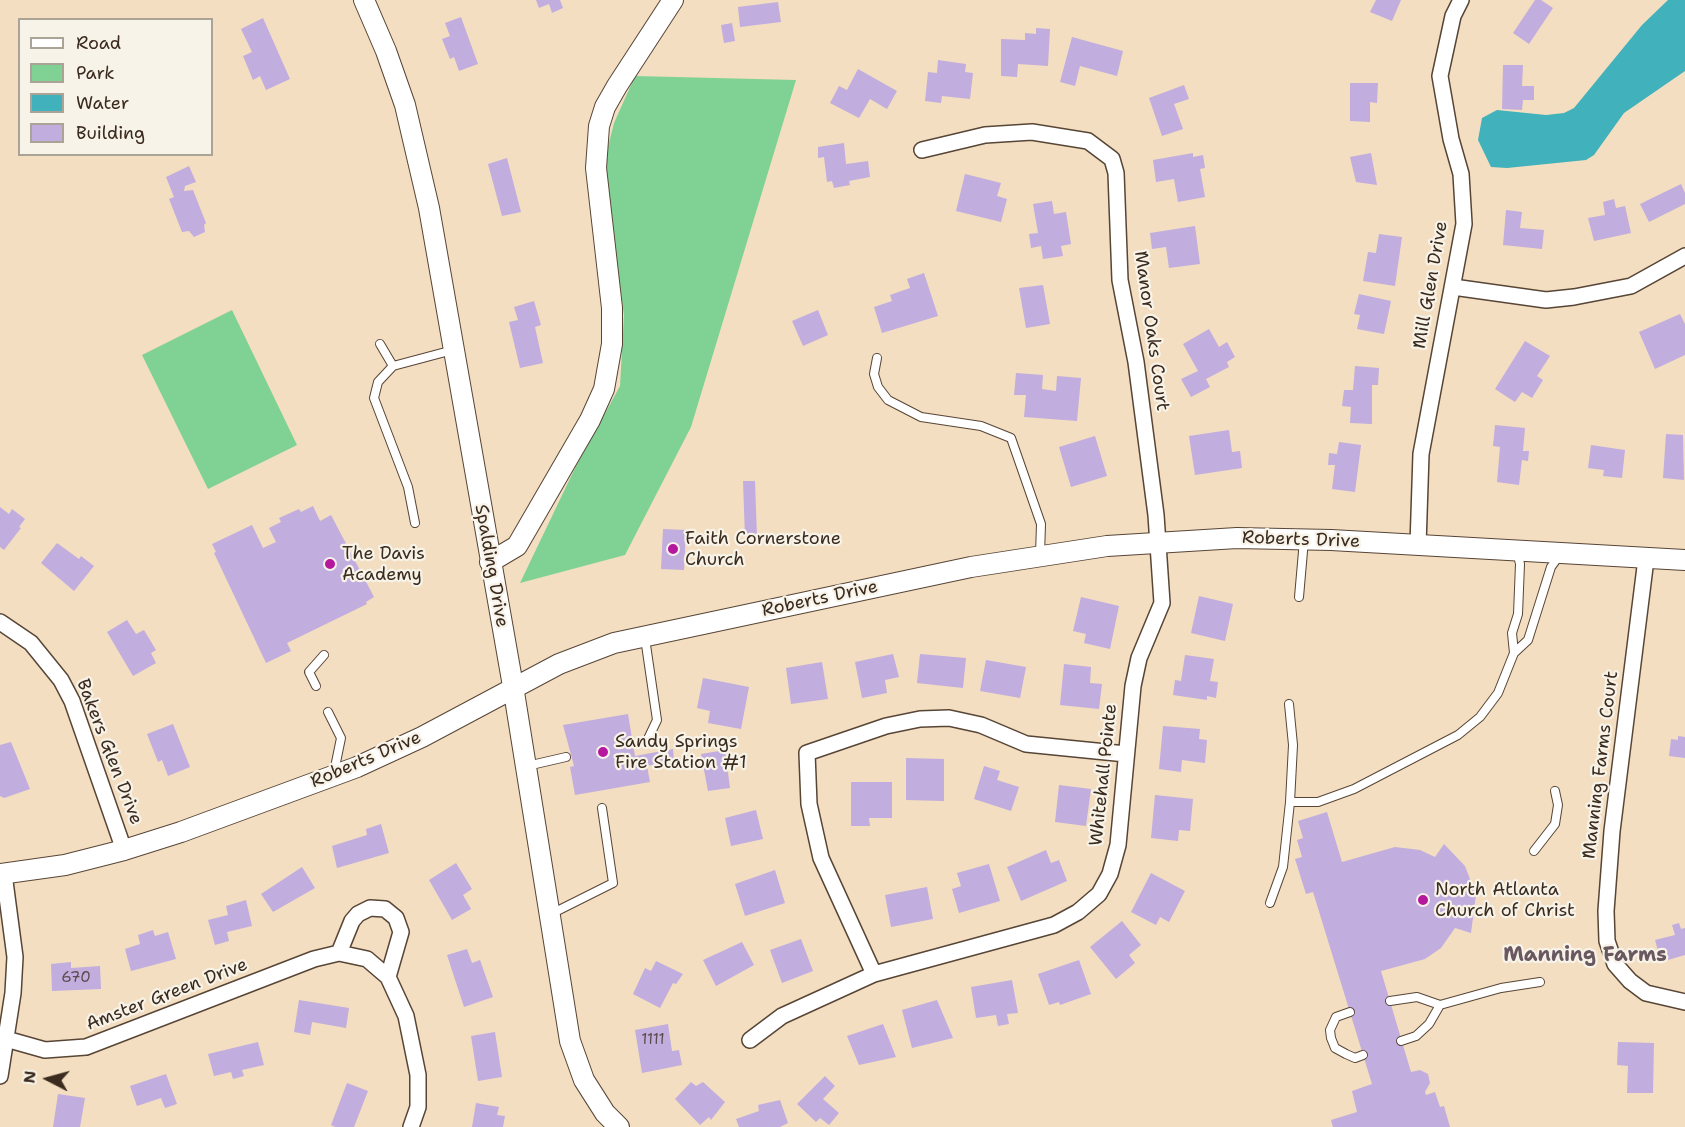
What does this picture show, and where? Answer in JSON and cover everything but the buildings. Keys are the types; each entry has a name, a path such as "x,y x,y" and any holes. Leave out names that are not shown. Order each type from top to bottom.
{"street":[{"name":"Spalding Drive","path":"364,0 386,51 405,105 429,208 513,687 570,1041 584,1080 605,1113 619,1127"},
{"path":"490,562 517,546 590,420 604,389 612,344 612,308 596,168 599,126 605,107 616,86 673,0"},
{"name":"Mill Glen Drive","path":"1418,545 1421,454 1464,224 1461,174 1451,139 1440,76 1453,16 1461,0"},
{"name":"Manor Oaks Court","path":"922,150 985,135 1032,132 1088,141 1112,159 1119,194 1120,280 1136,362 1158,535"},
{"path":"1453,287 1546,300 1574,297 1631,286 1685,256"},
{"name":"Roberts Drive","path":"2,874 65,865 124,850 181,832 332,777 422,737 513,687 584,654 645,636 1040,555 1158,535 1198,538 1305,539 1685,560"},
{"name":"Whitehall Pointe","path":"750,1040 782,1016 874,974 1035,932 1078,912 1099,894 1110,874 1118,845 1126,754 1139,658 1162,603 1158,535"},
{"name":"Manning Farms Court","path":"1646,559 1612,831 1606,911 1607,941 1616,964 1630,981 1646,993 1685,1002"},
{"name":"Bakers Glen Drive","path":"0,622 31,643 61,680 72,701 124,850"},
{"path":"874,974 821,858 809,804 807,753 886,726 920,719 949,718 981,725 1026,744 1126,754"},
{"path":"0,1076 13,993 15,957 13,928 2,874"},
{"path":"339,953 352,921 358,914 370,908 385,909 396,918 401,932 388,977"},
{"name":"Amster Green Drive","path":"6,1039 45,1050 86,1047 314,959 339,953 367,959 388,977 406,1016 418,1075 418,1107 411,1127"}],"lane":[{"path":"380,344 393,366"},
{"path":"415,523 408,487 374,398 378,382 393,366 453,350"},
{"path":"877,358 876,381 888,400 921,417 981,426 1011,438 1041,524 1040,555"},
{"path":"1299,597 1305,539"},
{"path":"1514,653 1512,633 1518,614 1520,564 1517,551"},
{"path":"1290,802 1318,802 1354,789 1458,735 1480,717 1498,693 1514,653 1528,640 1551,567 1560,554"},
{"path":"645,636 657,720 647,741"},
{"path":"316,686 309,672 324,655"},
{"path":"1270,903 1283,867 1290,802 1293,744 1289,704"},
{"path":"328,712 341,738 332,777"},
{"path":"526,766 566,757"},
{"path":"1534,850 1555,824 1558,805 1555,790"},
{"path":"550,914 613,884 602,808"},
{"path":"1390,1000 1417,997 1440,1005 1501,988 1540,982"},
{"path":"1401,1041 1416,1036 1430,1024 1440,1005"},
{"path":"1350,1012 1336,1017 1330,1030 1331,1038 1335,1048 1346,1054 1355,1058 1363,1055"}],"green space":[{"path":"635,76 796,80 691,427 625,555 520,583 576,466 620,386 624,315 606,188 607,151 614,123"},
{"path":"232,310 297,445 208,489 142,355"}],"water":[{"path":"1668,0 1685,0 1685,71 1624,113 1594,155 1586,160 1507,168 1491,167 1478,140 1482,118 1497,110 1546,115 1564,113 1574,108 1642,25"}],"place":[{"name":"Faith Cornerstone Church","path":"673,549"},
{"name":"The Davis Academy","path":"330,564"},
{"name":"Sandy Springs Fire Station #1","path":"603,752"},
{"name":"North Atlanta Church of Christ","path":"1423,900"}],"district":[{"name":"Manning Farms","path":"1585,956"}]}
